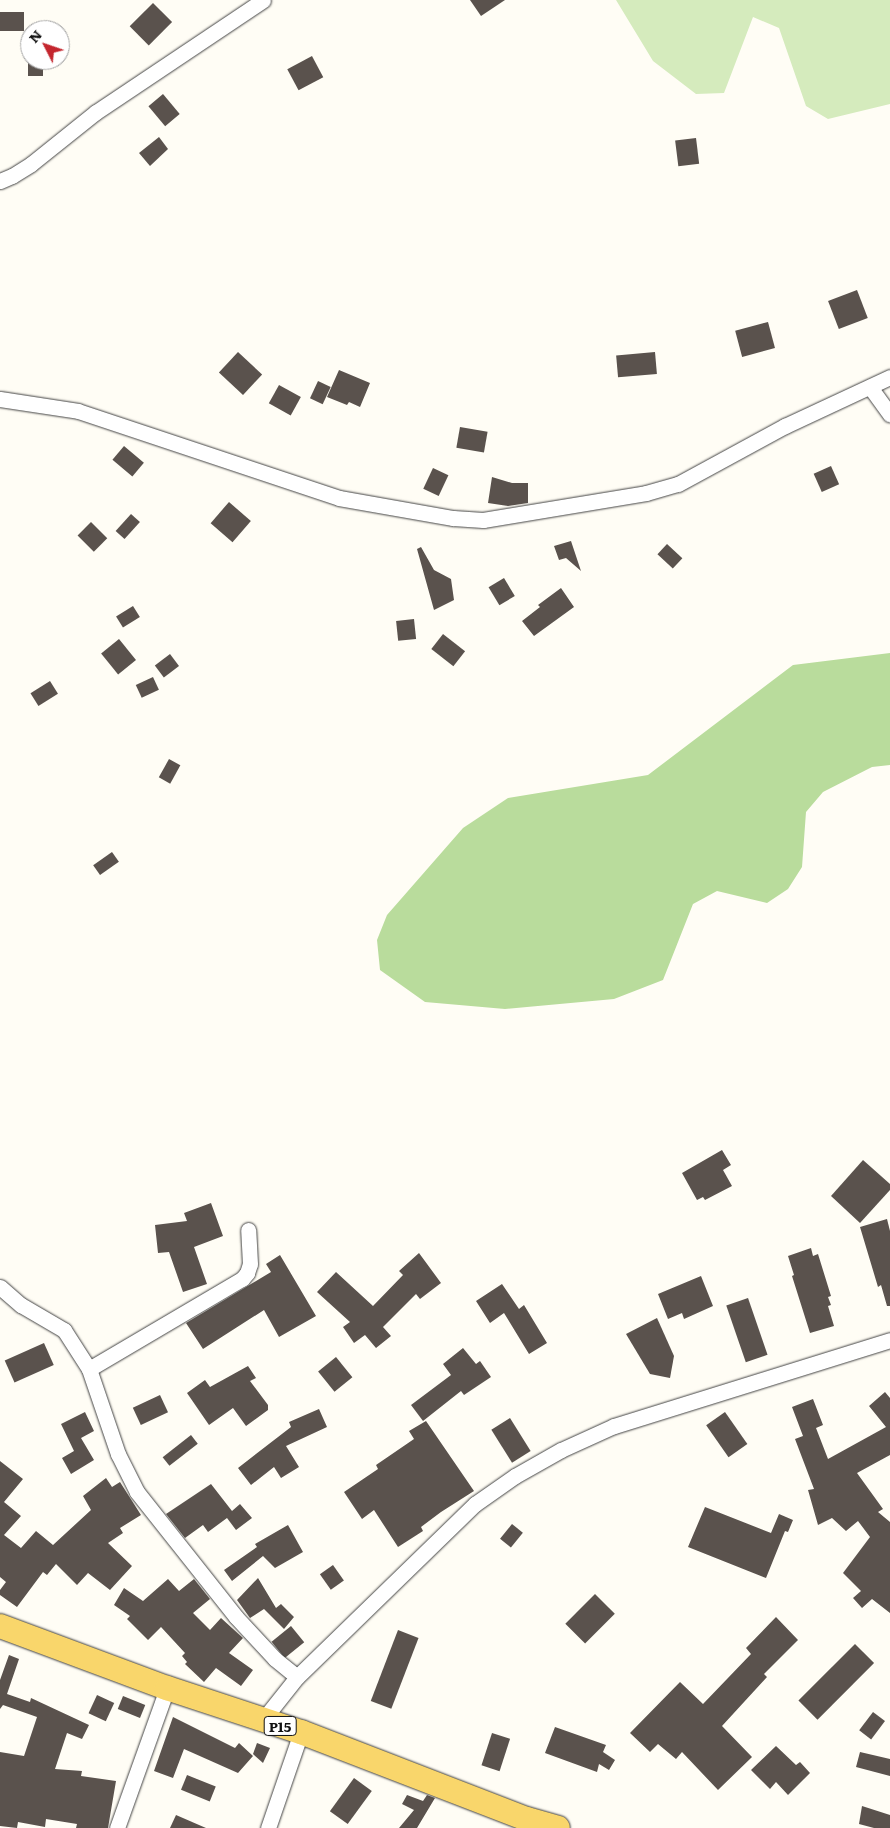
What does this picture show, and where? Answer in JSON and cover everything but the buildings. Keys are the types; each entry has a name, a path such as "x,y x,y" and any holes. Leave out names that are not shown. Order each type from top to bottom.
{"main road":[{"name":"P15","path":"0,1626 167,1688 301,1732 530,1823 558,1828"}],"street":[{"path":"0,181 31,164 96,112 263,0"},
{"path":"0,399 78,411 339,498 452,518 482,520 646,493 678,484 786,426 890,377"},
{"path":"870,387 890,415"},
{"path":"89,1369 242,1279 250,1264 248,1230"},
{"path":"0,1287 22,1304 64,1330 89,1369 118,1454 137,1492 236,1617 275,1659 297,1677"},
{"path":"262,1720 297,1677 476,1504 515,1476 561,1450 614,1426 890,1340"},
{"path":"117,1828 167,1688"},
{"path":"268,1828 301,1732"}],"green space":[{"path":"616,0 890,0 890,104 828,119 806,106 779,28 753,17 724,93 696,94 653,61"},
{"path":"890,653 890,765 872,767 823,792 806,812 802,867 788,889 767,903 717,891 693,904 663,980 614,999 505,1009 425,1002 380,970 377,940 387,915 463,828 508,798 648,775 793,665"}]}
